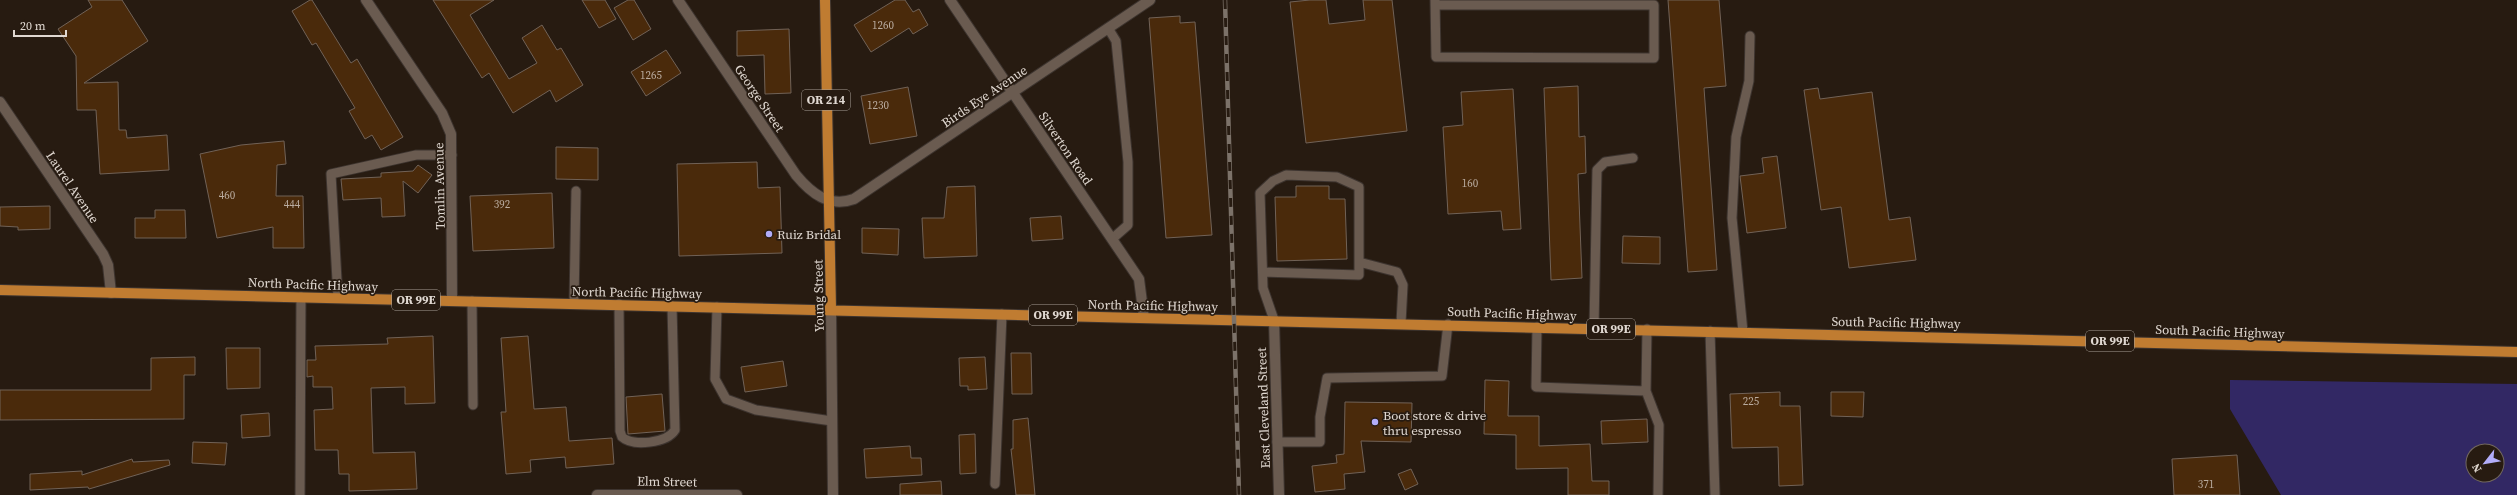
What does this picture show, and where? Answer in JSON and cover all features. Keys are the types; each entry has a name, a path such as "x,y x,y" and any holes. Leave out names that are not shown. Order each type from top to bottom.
{"main road":[{"name":"Young Street","path":"825,0 831,309"},
{"name":"North Pacific Highway","path":"0,290 1274,320"},
{"name":"South Pacific Highway","path":"1274,320 2517,352"}],"street":[{"name":"Tomlin Avenue","path":"366,0 442,112 451,134 452,300"},
{"name":"George Street","path":"678,0 796,175 811,193 829,200"},
{"name":"Silverton Road","path":"950,0 1139,279 1144,318"},
{"name":"Birds Eye Avenue","path":"829,200 842,202 854,199 1150,0"},
{"name":"Laurel Avenue","path":"0,102 103,254 108,265 111,293"},
{"name":"Young Street","path":"831,309 833,495"},
{"name":"East Cleveland Street","path":"1274,320 1279,495"},
{"name":"Elm Street","path":"597,495 737,495"}],"lane":[{"path":"1435,2 1654,6 1654,58 1436,57 1435,2"},
{"path":"1108,28 1116,41 1128,162 1128,225 1112,240"},
{"path":"1743,332 1732,218 1736,137 1749,82 1750,36"},
{"path":"338,298 332,174 416,155 452,155"},
{"path":"1594,328 1597,170 1605,162 1633,158"},
{"path":"1264,272 1359,275 1359,187 1337,178 1286,175 1273,181 1260,193 1264,272 1263,288 1274,320"},
{"path":"574,303 576,191"},
{"path":"1359,262 1397,272 1403,285 1401,323"},
{"path":"300,495 301,297"},
{"path":"472,301 473,405"},
{"path":"619,304 620,431 622,437 630,442 663,440 672,435 675,430 672,306"},
{"path":"717,307 716,379 726,399 756,410 832,421"},
{"path":"995,484 1002,314"},
{"path":"1277,442 1320,442 1320,417 1326,378 1442,376 1448,324"},
{"path":"1537,327 1536,387 1646,391"},
{"path":"1647,330 1646,391 1659,425 1658,495"},
{"path":"1710,331 1715,495"}],"shaded area":[{"path":"2230,380 2517,384 2517,495 2281,495 2230,409"}],"building":[{"path":"88,0 122,0 148,41 84,83 118,82 119,130 126,130 127,138 167,135 169,170 100,174 96,110 77,110 76,56 58,29 92,7"},
{"path":"312,0 351,63 357,59 403,137 381,150 372,135 365,139 349,111 355,108 316,43 312,45 292,11"},
{"path":"433,0 494,0 470,15 509,79 537,63 522,38 542,25 557,50 561,48 583,85 556,102 550,90 513,113 489,73 482,78"},
{"path":"582,0 605,0 616,19 599,28"},
{"path":"628,0 634,0 651,29 633,40 614,8"},
{"path":"895,0 905,0 913,12 919,9 928,25 913,34 909,28 871,52 854,25"},
{"path":"1326,0 1329,24 1365,20 1363,0 1392,0 1407,131 1306,143 1290,2"},
{"path":"1668,0 1719,0 1726,86 1704,88 1717,270 1688,272"},
{"path":"1180,16 1180,23 1195,22 1212,235 1166,238 1149,18"},
{"path":"789,29 791,93 765,94 764,55 737,56 737,31"},
{"path":"666,50 681,73 646,96 631,72"},
{"path":"1578,86 1579,137 1585,136 1586,173 1578,174 1582,278 1551,280 1544,88"},
{"path":"908,87 917,136 870,144 861,96"},
{"path":"1818,88 1820,99 1872,92 1889,220 1910,217 1916,260 1849,268 1841,207 1821,210 1804,90"},
{"path":"1513,89 1521,229 1503,230 1501,211 1448,214 1443,127 1463,125 1461,92"},
{"path":"284,141 286,164 277,165 276,196 303,196 304,248 273,248 273,227 217,238 200,154 241,145"},
{"path":"556,147 598,148 598,180 556,179"},
{"path":"1777,156 1786,228 1747,233 1740,176 1764,173 1762,158"},
{"path":"757,162 758,188 780,187 782,253 679,256 677,164"},
{"path":"418,165 432,175 418,193 403,181 405,216 382,217 381,198 343,200 341,179 381,177 381,173 413,171"},
{"path":"975,186 977,256 924,258 922,218 944,218 947,187"},
{"path":"1296,186 1329,186 1329,199 1345,199 1347,259 1277,261 1275,197 1296,197"},
{"path":"552,193 554,248 473,251 470,196"},
{"path":"50,206 50,229 18,230 18,227 0,226 0,207"},
{"path":"155,210 185,210 186,238 135,238 135,218 155,218"},
{"path":"1061,216 1063,239 1032,241 1030,218"},
{"path":"862,228 899,229 898,255 862,253"},
{"path":"1623,236 1660,237 1660,264 1622,263"},
{"path":"433,336 435,403 405,404 405,387 371,388 373,453 415,452 417,489 349,491 349,474 339,474 338,450 315,450 314,410 333,409 332,387 313,387 313,376 307,377 307,360 316,360 315,346 388,344 387,338"},
{"path":"528,336 534,409 566,407 569,441 612,438 614,464 566,468 565,457 530,460 531,472 506,474 501,412 506,412 501,338"},
{"path":"226,348 260,348 260,388 227,389"},
{"path":"1011,353 1031,353 1032,394 1012,394"},
{"path":"195,357 195,375 184,375 184,419 0,420 0,390 151,390 151,358"},
{"path":"985,357 987,389 968,390 968,386 960,386 959,358"},
{"path":"783,361 787,386 745,392 741,367"},
{"path":"1485,380 1509,381 1508,416 1539,416 1539,446 1590,444 1592,481 1609,481 1609,495 1568,495 1568,468 1516,469 1516,435 1484,434"},
{"path":"1780,392 1780,406 1800,406 1803,485 1779,486 1778,447 1732,448 1730,394"},
{"path":"1831,392 1864,392 1863,417 1831,416"},
{"path":"662,394 665,431 628,434 626,397"},
{"path":"1345,402 1412,403 1411,442 1361,441 1365,472 1344,474 1345,489 1315,492 1312,466 1337,463 1336,455 1344,454"},
{"path":"269,413 270,436 242,438 241,415"},
{"path":"1028,418 1035,495 1016,495 1011,449 1013,449 1013,420"},
{"path":"1647,419 1648,442 1602,444 1601,421"},
{"path":"975,434 976,473 960,474 959,435"},
{"path":"193,442 227,443 225,465 192,463"},
{"path":"910,446 911,458 921,458 922,475 866,478 864,449"},
{"path":"2237,455 2240,495 2174,495 2172,459"},
{"path":"132,459 133,462 169,460 170,465 89,489 88,487 30,490 30,474 82,471 82,475"},
{"path":"1411,469 1418,484 1405,490 1398,474"},
{"path":"941,481 942,495 900,495 900,484"}],"railway":[{"path":"1225,0 1239,495"}],"place":[{"name":"Ruiz Bridal","path":"769,234"},
{"name":"Boot store & drive thru espresso","path":"1375,422"}]}
